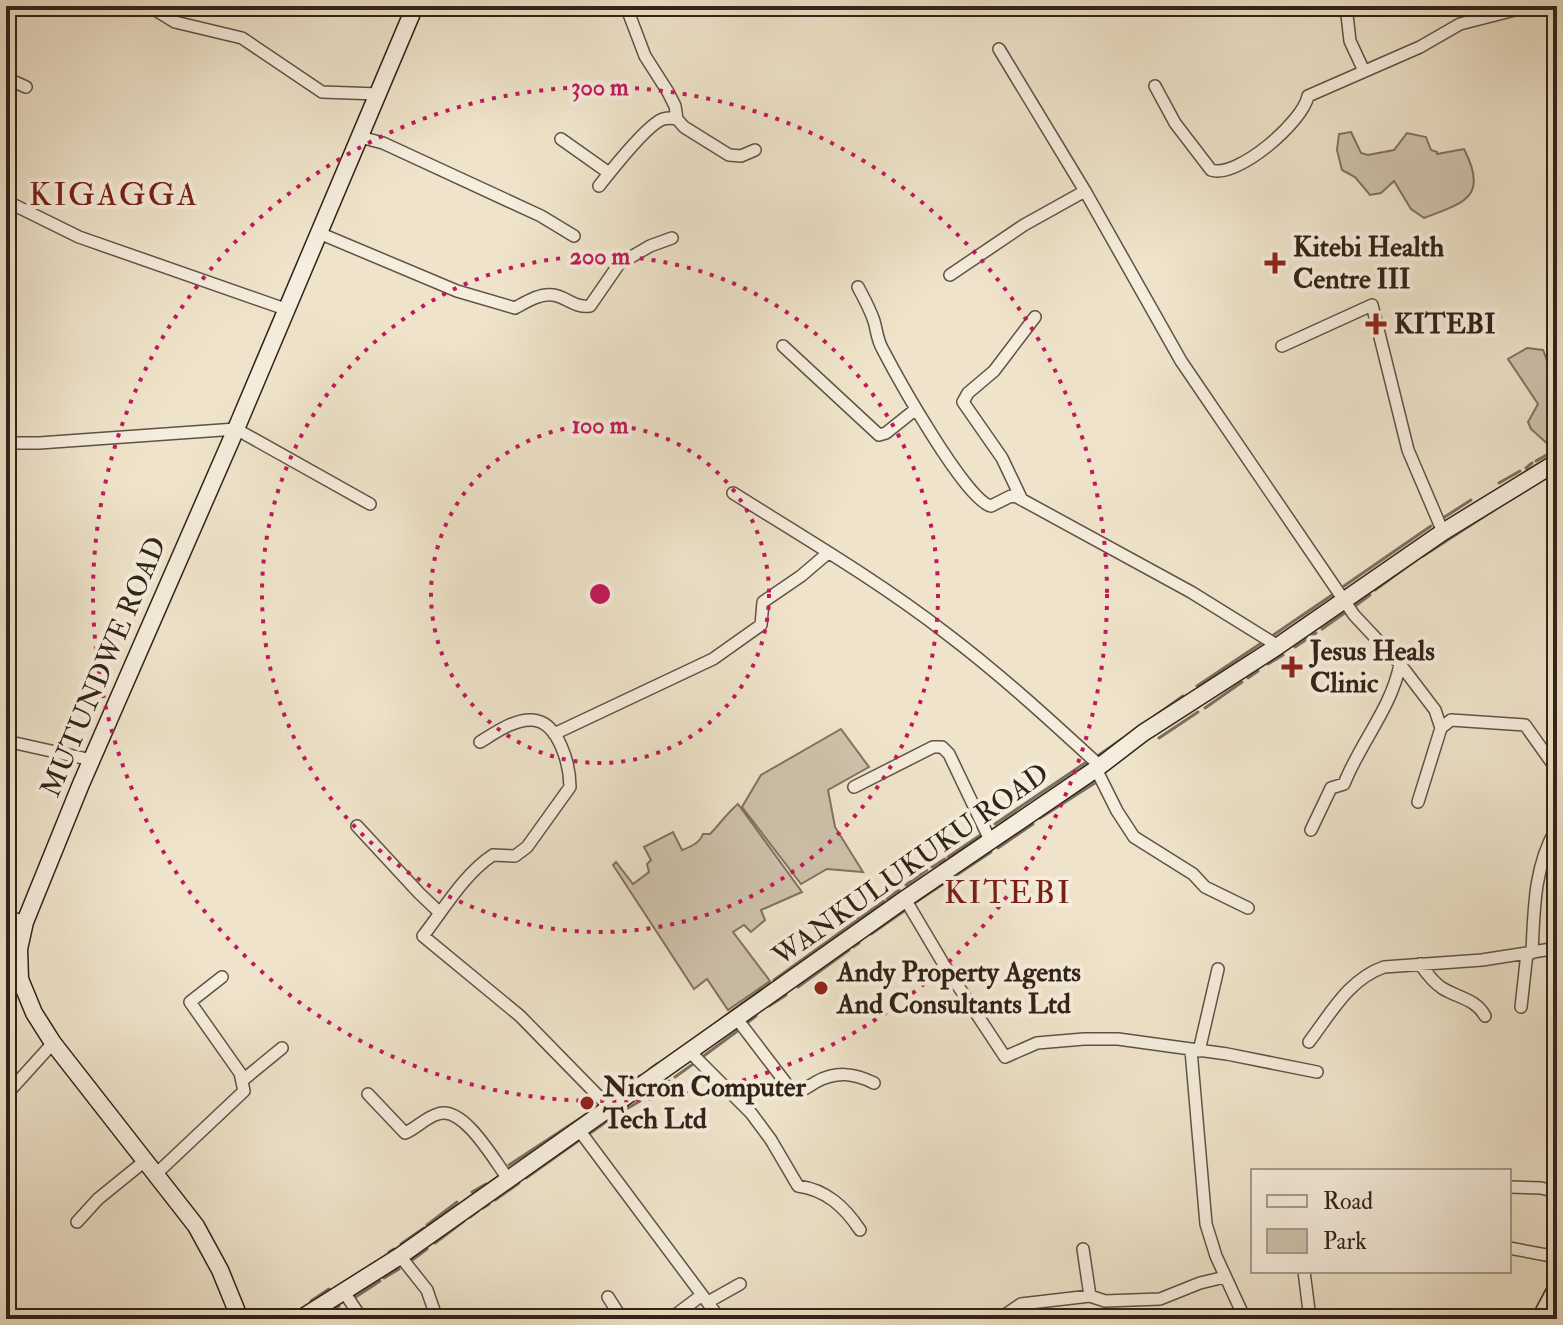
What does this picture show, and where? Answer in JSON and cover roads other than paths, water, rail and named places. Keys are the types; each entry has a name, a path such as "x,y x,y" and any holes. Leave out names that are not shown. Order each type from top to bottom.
{"main road":[{"name":"MUTUNDWE ROAD","path":"240,1319 220,1270 196,1226 53,1043 29,1002 20,979 19,949 25,922 92,760 415,6"},
{"name":"WANKULUKUKU ROAD","path":"300,1319 400,1256 1143,733 1278,646 1443,532 1555,466"},
{"path":"1540,1319 1557,1287"}],"street":[{"path":"149,6 175,22 242,38 322,92 378,94"},
{"path":"626,6 645,56 684,127 729,155 741,156 755,150"},
{"path":"1346,6 1350,41 1364,71"},
{"path":"1155,86 1191,146 1215,172 1255,155 1271,143 1301,114 1308,96 1420,47 1460,24 1530,6"},
{"path":"999,49 1085,191 1181,361 1354,615 1400,664 1435,710 1441,728"},
{"path":"6,78 26,87"},
{"path":"599,186 656,123 665,118 677,119"},
{"path":"360,137 383,143 541,216 574,236"},
{"path":"561,139 609,173"},
{"path":"950,275 1024,225 1085,191"},
{"path":"6,201 79,237 285,309"},
{"path":"319,233 457,291 515,308 544,295 556,295 579,307 590,306 619,264 650,246 672,238"},
{"path":"858,287 870,310 883,350 916,409 954,467 982,502 991,506 1011,496 1022,500 1191,592 1278,646"},
{"path":"1282,346 1368,305 1375,309 1408,450 1443,532"},
{"path":"1022,500 1002,458 963,402 968,393 994,371 1035,317"},
{"path":"783,346 879,435 916,409"},
{"path":"6,443 236,429 370,504"},
{"path":"733,493 947,634 1053,721 1098,767 1117,811 1134,837 1193,874 1205,887 1248,908"},
{"path":"554,734 713,659 758,628 763,620 763,602 828,553"},
{"path":"1311,830 1331,788 1344,784 1391,695 1400,664"},
{"path":"480,742 501,729 532,720 547,726 554,734 567,764 569,790 527,847 513,857 499,855 488,858 459,888 423,936 520,1016 610,1108"},
{"path":"1418,802 1441,728 1451,720 1525,725 1557,770"},
{"path":"6,741 92,760"},
{"path":"854,787 933,747 942,747 949,754 990,840"},
{"path":"357,826 440,913"},
{"path":"1521,1007 1539,868 1556,829"},
{"path":"905,899 1005,1057 1037,1043 1118,1039 1317,1072"},
{"path":"6,916 25,922"},
{"path":"1309,1042 1350,987 1384,967 1482,960 1557,948"},
{"path":"6,975 20,964"},
{"path":"1420,964 1430,978 1453,994 1480,1006 1485,1016"},
{"path":"1218,969 1195,1050 1206,1224 1225,1277 1245,1319"},
{"path":"77,1222 98,1199 151,1167 244,1091 243,1080 190,1002 222,977"},
{"path":"737,1019 792,1091 801,1091 838,1074 857,1075 874,1083"},
{"path":"6,1095 53,1043"},
{"path":"243,1080 282,1048"},
{"path":"690,1052 751,1113 798,1186 815,1189 830,1197 860,1230"},
{"path":"368,1094 405,1133 441,1112 453,1114 474,1133 509,1180"},
{"path":"579,1130 720,1319"},
{"path":"1511,1187 1557,1192"},
{"path":"1511,1248 1557,1257"},
{"path":"1083,1249 1090,1296"},
{"path":"400,1256 427,1290 437,1319"},
{"path":"1304,1273 1310,1319"},
{"path":"999,1319 1021,1304 1090,1296 1105,1301 1160,1299 1225,1277"},
{"path":"670,1319 705,1298 740,1284"},
{"path":"344,1292 362,1319"},
{"path":"608,1297 622,1319"}],"waterway":[{"path":"1536,461 1557,449"},
{"path":"1526,468 1532,463"},
{"path":"1499,483 1520,471"},
{"path":"1440,520 1471,500"},
{"path":"1423,556 1500,506"},
{"path":"1344,586 1431,526"},
{"path":"1375,590 1416,560"},
{"path":"1272,636 1335,593"},
{"path":"1355,606 1370,595"},
{"path":"1322,629 1346,612"},
{"path":"1295,647 1316,633"},
{"path":"1197,686 1263,642"},
{"path":"1268,664 1283,655"},
{"path":"1248,678 1258,671"},
{"path":"1205,708 1242,682"},
{"path":"1155,716 1183,696"},
{"path":"1159,738 1198,712"},
{"path":"1099,755 1122,739"},
{"path":"995,824 1088,761"},
{"path":"1040,818 1098,781"},
{"path":"998,848 1033,824"},
{"path":"948,857 982,834"},
{"path":"913,904 991,852"},
{"path":"932,867 945,859"},
{"path":"906,885 927,870"},
{"path":"887,899 899,890"},
{"path":"774,980 884,901"},
{"path":"871,934 904,911"},
{"path":"851,912 858,919"},
{"path":"853,947 859,943"},
{"path":"798,987 849,950"},
{"path":"715,1024 770,983"},
{"path":"769,1006 786,995"},
{"path":"747,1023 756,1016"},
{"path":"701,1058 740,1029"},
{"path":"649,1070 657,1064"},
{"path":"675,1077 693,1064"},
{"path":"627,1085 640,1076"},
{"path":"652,1093 669,1081"},
{"path":"644,1098 648,1095"},
{"path":"623,1111 640,1101"},
{"path":"509,1165 599,1106"},
{"path":"586,1136 613,1117"},
{"path":"526,1178 578,1141"},
{"path":"495,1200 519,1183"},
{"path":"472,1192 486,1184"},
{"path":"427,1225 457,1202"},
{"path":"483,1208 489,1204"},
{"path":"470,1217 478,1211"},
{"path":"435,1243 464,1221"},
{"path":"401,1244 424,1228"},
{"path":"389,1252 394,1249"},
{"path":"408,1263 427,1249"},
{"path":"384,1278 399,1269"},
{"path":"354,1298 380,1281"},
{"path":"311,1301 329,1289"},
{"path":"327,1315 339,1306"},
{"path":"286,1315 293,1311"}],"place":[{"name":"Kitebi Health Centre III","path":"1275,263"},
{"name":"KITEBI","path":"1376,324"},
{"name":"Jesus Heals Clinic","path":"1292,667"},
{"name":"Andy Property Agents And Consultants Ltd","path":"821,988"},
{"name":"Nicron Computer Tech Ltd","path":"587,1103"}],"district":[{"name":"KIGAGGA","path":"114,195"},
{"name":"KITEBI","path":"1008,893"}]}
